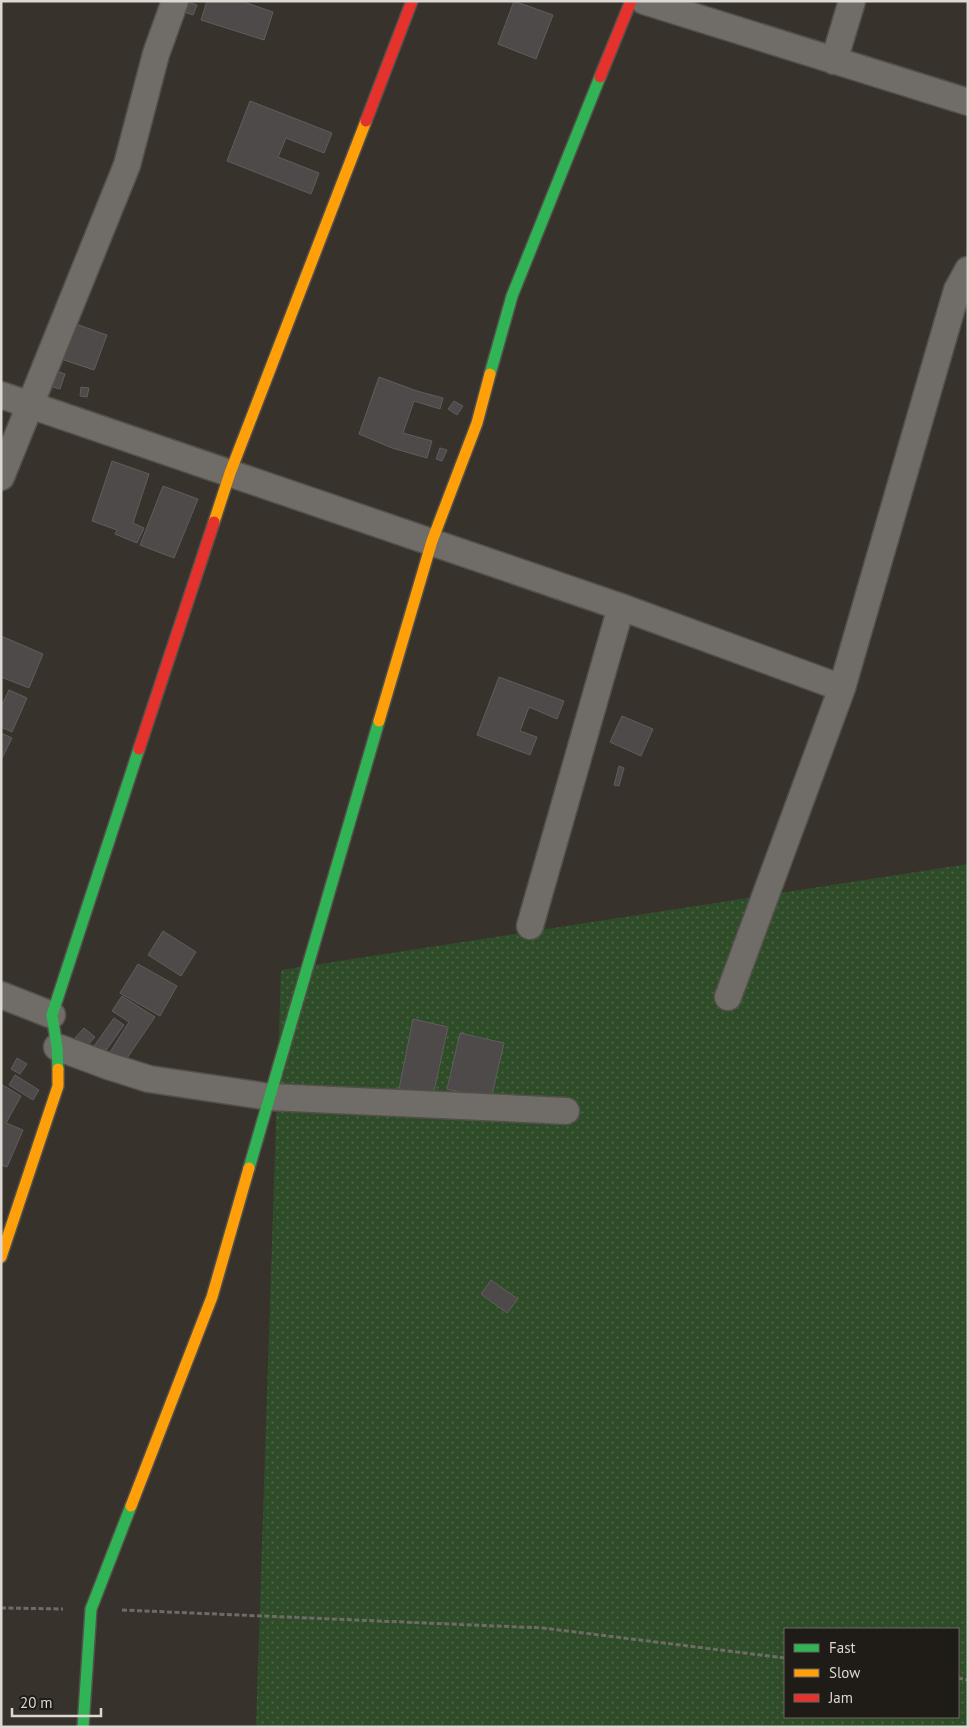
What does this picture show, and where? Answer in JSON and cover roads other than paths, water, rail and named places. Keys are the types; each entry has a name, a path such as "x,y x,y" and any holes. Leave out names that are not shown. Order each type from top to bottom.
{"street":[{"path":"1,477 128,165 156,54 175,1"},
{"path":"1,1256 58,1086 57,1046 52,1015 230,473 412,1"},
{"path":"83,1727 92,1609 212,1297 432,541 477,423 512,296 631,1"},
{"path":"644,1 968,102"},
{"path":"834,61 852,1"},
{"path":"728,997 842,688 957,290 968,270"},
{"path":"1,395 621,606 842,688"},
{"path":"530,926 621,606"},
{"path":"1,996 52,1015"},
{"path":"57,1046 108,1066 149,1078 270,1097 566,1112"}]}
